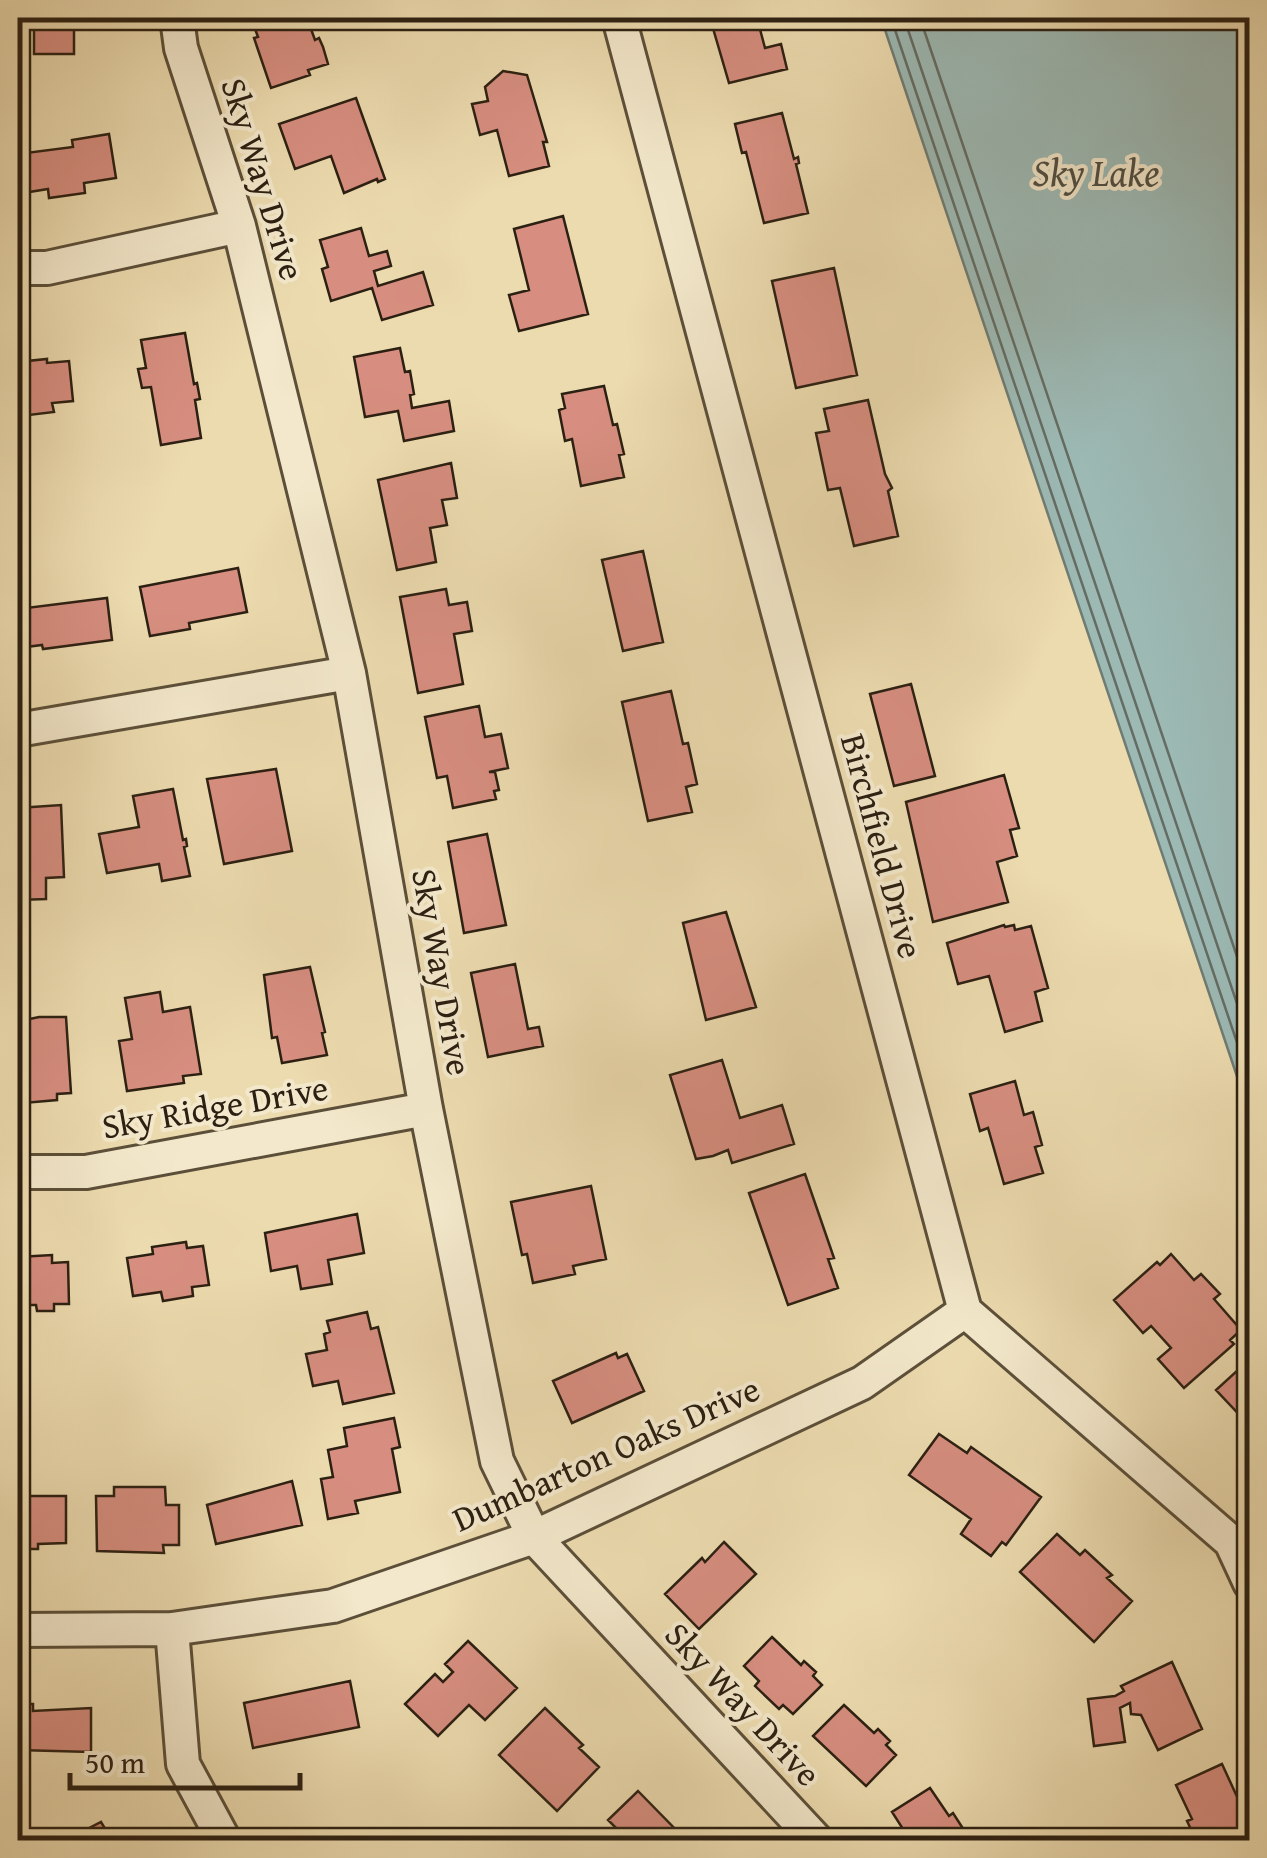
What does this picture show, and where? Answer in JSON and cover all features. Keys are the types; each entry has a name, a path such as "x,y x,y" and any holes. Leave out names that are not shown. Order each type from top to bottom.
{"street":[{"name":"Sky Way Drive","path":"177,18 181,48 240,226 349,673 426,1109 497,1460 534,1537 816,1840"},
{"name":"Birchfield Drive","path":"619,18 966,1312"},
{"path":"18,268 47,268 240,226"},
{"path":"18,730 349,673"},
{"name":"Sky Ridge Drive","path":"18,1172 86,1172 426,1109"},
{"path":"966,1312 1230,1542 1250,1583"},
{"name":"Dumbarton Oaks Drive","path":"18,1630 172,1630 333,1606 534,1537 862,1382 966,1312"},
{"path":"172,1630 183,1764 224,1840"}],"water":[{"name":"Sky Lake","path":"881,18 1249,18 1249,1112"}],"building":[{"path":"34,18 74,18 74,54 34,54"},
{"path":"251,18 307,18 328,64 308,70 310,75 271,88"},
{"path":"710,18 757,18 765,48 781,44 787,69 729,83"},
{"path":"503,71 527,75 547,142 543,142 549,166 509,176 497,130 480,135 472,104 488,101 485,87"},
{"path":"356,98 385,179 344,193 331,156 295,169 279,124"},
{"path":"782,113 794,159 798,157 796,164 808,213 764,223 735,124"},
{"path":"109,134 116,178 84,183 85,193 49,198 48,189 23,193 18,154 73,147 72,140"},
{"path":"563,216 588,314 519,331 509,295 529,290 514,229"},
{"path":"361,228 369,256 387,251 391,266 374,271 378,286 423,272 433,305 382,320 372,288 331,301 322,269 328,267 320,240"},
{"path":"834,268 857,375 796,388 772,281"},
{"path":"185,333 200,399 195,400 201,438 161,445 151,387 142,388 138,369 146,368 141,340"},
{"path":"400,348 405,372 410,371 412,408 449,401 454,431 404,441 398,411 365,417 354,357"},
{"path":"47,359 47,363 69,361 73,401 52,403 54,412 21,416 18,362"},
{"path":"604,386 624,454 619,455 624,477 581,486 572,439 565,441 559,410 565,408 562,394"},
{"path":"868,400 885,474 892,488 888,491 898,536 854,546 840,488 828,490 816,433 829,431 824,409"},
{"path":"451,463 457,498 442,500 447,525 430,528 436,562 397,570 378,480"},
{"path":"643,551 663,642 623,651 602,560"},
{"path":"238,568 247,612 189,623 190,629 150,636 140,587"},
{"path":"446,589 449,605 467,602 472,631 454,634 463,684 418,693 400,597"},
{"path":"107,598 112,640 43,649 42,645 18,648 18,609"},
{"path":"911,684 935,776 894,786 870,694"},
{"path":"671,691 697,784 686,787 692,812 648,821 622,702"},
{"path":"479,706 485,737 501,734 508,768 489,772 495,772 499,790 494,791 496,799 453,808 447,776 437,778 425,717"},
{"path":"276,769 292,851 224,864 207,779"},
{"path":"1004,775 1019,828 1010,830 1017,856 997,862 1008,902 933,922 906,802"},
{"path":"173,789 183,840 186,839 190,876 162,881 159,864 107,873 99,834 139,827 133,796"},
{"path":"61,805 64,877 46,878 46,899 18,900 18,808"},
{"path":"487,834 506,925 464,933 448,842"},
{"path":"726,912 756,1007 706,1020 683,923"},
{"path":"1014,925 1015,930 1031,926 1048,988 1035,992 1042,1021 1005,1032 989,976 958,984 947,943"},
{"path":"515,964 528,1029 539,1027 543,1046 488,1057 471,973"},
{"path":"310,967 327,1055 282,1063 277,1037 272,1038 264,975"},
{"path":"160,992 163,1012 190,1007 201,1074 183,1076 184,1083 127,1091 119,1041 132,1039 125,998"},
{"path":"66,1017 71,1093 57,1094 57,1100 24,1103 24,1097 18,1097 18,1056 23,1056 20,1021"},
{"path":"722,1060 740,1118 782,1105 794,1144 732,1163 728,1150 696,1159 670,1075"},
{"path":"1015,1081 1024,1115 1033,1112 1042,1145 1035,1147 1043,1173 1004,1184 988,1128 980,1131 970,1094"},
{"path":"805,1174 834,1258 828,1259 838,1288 788,1305 749,1193"},
{"path":"591,1186 606,1259 573,1266 575,1274 533,1283 527,1254 522,1255 511,1202"},
{"path":"357,1214 364,1253 328,1260 332,1284 301,1289 297,1266 271,1271 265,1233"},
{"path":"186,1242 187,1248 203,1246 209,1285 192,1287 193,1296 163,1301 161,1292 133,1296 127,1258 153,1254 152,1247"},
{"path":"1171,1254 1194,1280 1201,1274 1220,1294 1214,1299 1241,1330 1230,1340 1234,1344 1184,1388 1158,1359 1171,1348 1151,1326 1143,1333 1114,1300"},
{"path":"52,1255 52,1263 68,1262 69,1304 54,1304 54,1311 18,1305 18,1257"},
{"path":"367,1312 371,1329 378,1327 394,1393 343,1404 338,1381 313,1386 306,1354 327,1350 327,1321"},
{"path":"616,1353 618,1358 627,1354 644,1391 572,1423 553,1381"},
{"path":"1250,1359 1250,1426 1216,1390"},
{"path":"394,1418 400,1447 392,1449 400,1492 355,1501 358,1513 328,1519 321,1479 333,1477 328,1450 347,1446 344,1428"},
{"path":"939,1434 967,1453 971,1447 1041,1497 1006,1545 1002,1542 991,1556 961,1534 971,1519 909,1475"},
{"path":"292,1481 302,1525 216,1544 207,1505"},
{"path":"114,1487 165,1487 166,1505 179,1505 179,1545 163,1545 164,1553 97,1551 96,1496 114,1496"},
{"path":"28,1496 66,1496 66,1543 18,1549 18,1502 29,1502"},
{"path":"1057,1534 1080,1555 1085,1550 1132,1601 1094,1642 1020,1572"},
{"path":"724,1542 756,1574 699,1629 665,1594"},
{"path":"772,1637 801,1665 804,1661 816,1672 813,1676 822,1685 793,1714 783,1705 779,1709 755,1686 759,1681 744,1666"},
{"path":"468,1641 517,1688 485,1720 469,1705 438,1736 405,1704 435,1674 443,1682 453,1672 445,1664"},
{"path":"1172,1662 1202,1729 1158,1750 1141,1715 1131,1714 1130,1703 1120,1708 1125,1742 1094,1746 1088,1699 1115,1696 1124,1691 1121,1686"},
{"path":"350,1681 359,1727 253,1748 244,1703"},
{"path":"18,1704 33,1704 33,1711 91,1708 91,1752 18,1750"},
{"path":"844,1705 874,1733 878,1729 890,1741 886,1745 896,1755 866,1786 813,1736"},
{"path":"545,1708 583,1745 579,1748 599,1767 557,1811 499,1755"},
{"path":"1222,1764 1239,1801 1244,1799 1250,1811 1250,1840 1196,1840 1187,1821 1192,1819 1176,1785"},
{"path":"930,1788 949,1816 953,1813 965,1840 910,1840 892,1812"},
{"path":"638,1791 680,1834 673,1840 628,1840 608,1820"},
{"path":"101,1822 110,1837 115,1834 118,1840 66,1840"}]}
